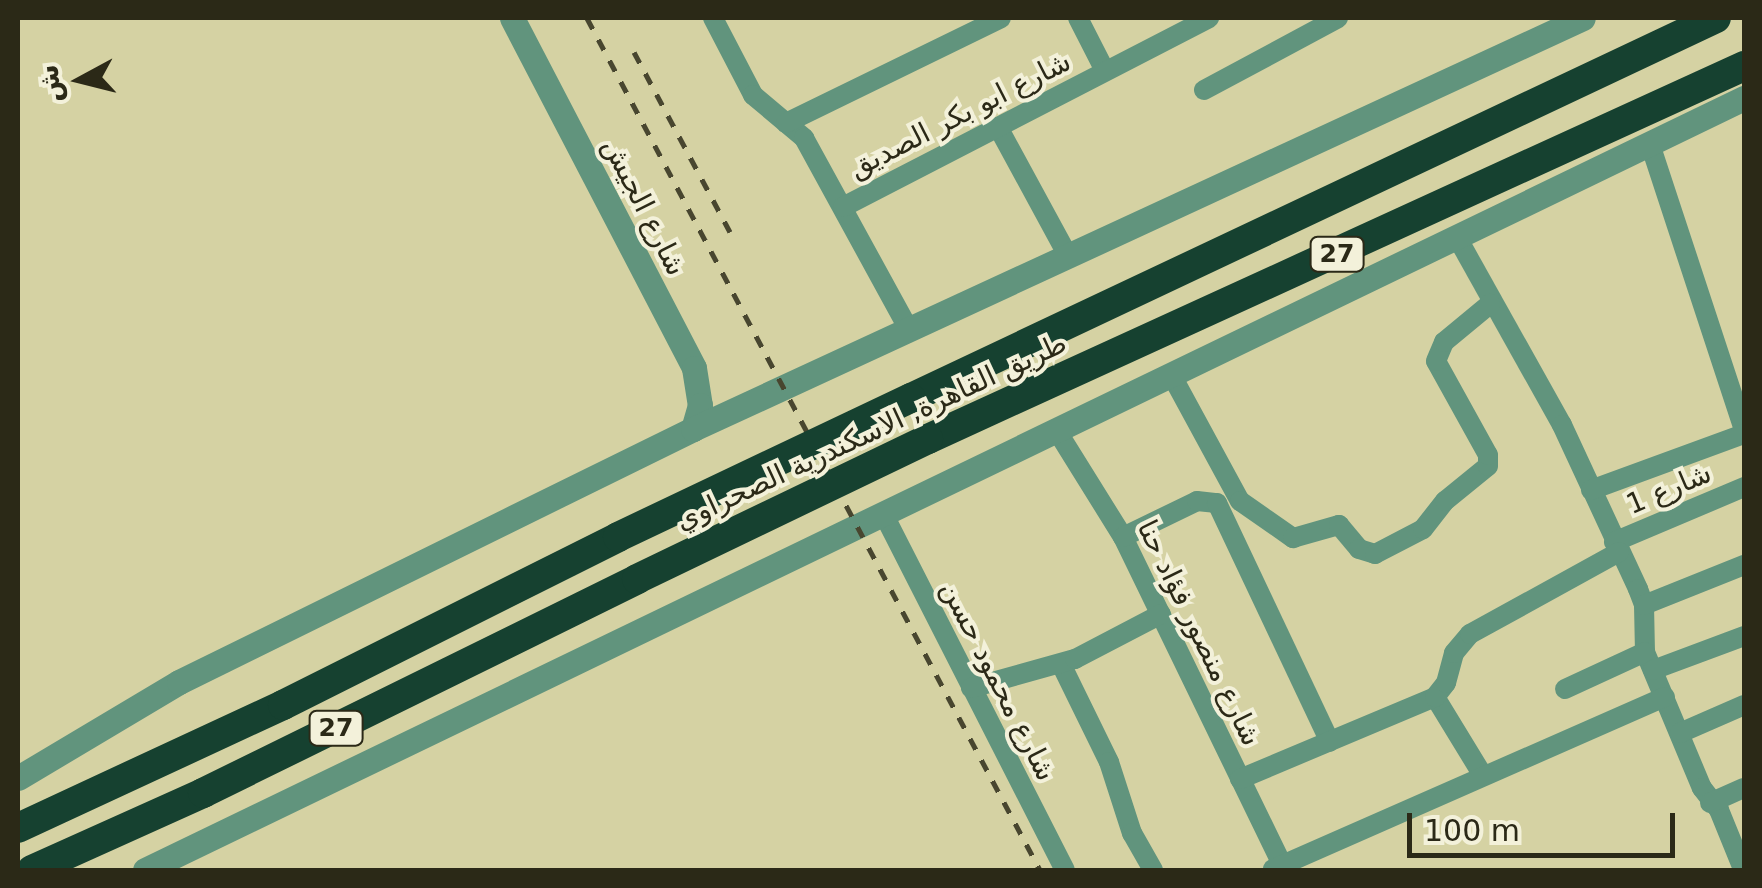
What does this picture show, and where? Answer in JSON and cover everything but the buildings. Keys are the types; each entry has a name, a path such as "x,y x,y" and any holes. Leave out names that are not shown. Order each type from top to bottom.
{"highway":[{"name":"طريق القاهرة, الاسكندرية الصحراوي","path":"18,828 282,704 618,537 1716,18"},
{"name":"طريق القاهرة, الاسكندرية الصحراوي","path":"32,870 203,793 928,439 1744,66"}],"street":[{"name":"شارع الجيش","path":"512,18 694,368 700,405 693,429"},
{"path":"713,18 753,96 804,138 908,328"},
{"path":"786,123 1001,18"},
{"path":"1078,18 1105,71"},
{"name":"شارع ابو بكر الصديق","path":"843,207 1209,18"},
{"path":"1204,90 1338,18"},
{"path":"18,778 179,682 693,429 1066,252 1583,18"},
{"path":"144,870 1651,147 1744,98"},
{"path":"998,127 1066,252"},
{"path":"1591,490 1744,432 1651,147"},
{"path":"1458,239 1490,304 1562,425 1644,605 1649,661 1710,803 1719,810 1742,869"},
{"path":"1172,376 1240,501 1294,538 1339,526 1360,549 1375,554 1423,530 1450,496 1488,466 1488,455 1436,361 1444,342 1490,304"},
{"name":"شارع منصور فؤاد حنا","path":"1057,431 1123,537 1162,614 1277,867"},
{"name":"شارع 1","path":"1435,697 1446,684 1454,653 1470,634 1617,547 1744,487"},
{"path":"1123,537 1197,501 1217,503 1330,742"},
{"name":"شارع محمود حسن","path":"884,515 1065,870"},
{"path":"1644,605 1744,565"},
{"path":"971,688 1062,664 1162,614"},
{"path":"1565,689 1744,636"},
{"path":"1062,664 1109,762 1132,833 1152,870"},
{"path":"1240,779 1435,697 1482,774"},
{"path":"1277,867 1664,697"},
{"path":"1680,733 1744,705"},
{"path":"1710,803 1744,788"}],"railway":[{"path":"587,18 1040,870"},
{"path":"634,52 730,232"}]}
